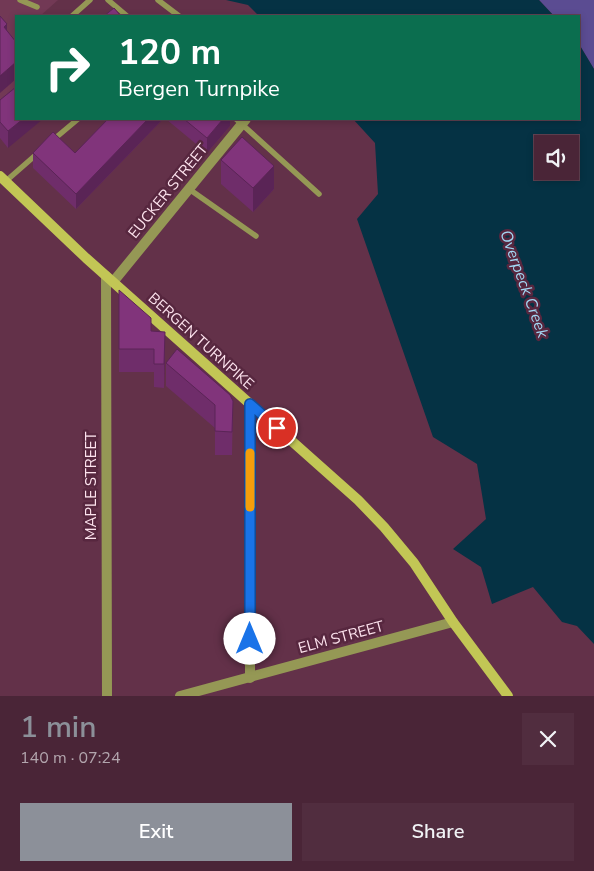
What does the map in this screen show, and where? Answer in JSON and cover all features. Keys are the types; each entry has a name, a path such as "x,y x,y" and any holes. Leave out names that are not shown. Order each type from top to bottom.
{"street":[{"name":"EUCKER STREET","path":"110,279 189,189 242,120"},
{"name":"BERGEN TURNPIKE","path":"3,178 110,279 358,500 414,563 453,622 508,696"},
{"name":"MAPLE STREET","path":"107,696 110,279"},
{"path":"250,404 250,678"},
{"name":"ELM STREET","path":"180,696 453,622"}],"lane":[{"path":"20,0 37,7"},
{"path":"73,15 90,0"},
{"path":"108,0 126,15"},
{"path":"158,0 178,15"},
{"path":"49,144 77,120"},
{"path":"242,120 319,194"},
{"path":"3,178 42,150"},
{"path":"189,189 256,236"}],"shaded area":[{"path":"0,0 58,0 41,15 15,15 15,90 0,106"},
{"path":"539,0 594,0 594,69 580,46 580,15 553,15"}],"water":[{"path":"226,0 539,0 553,15 258,15 248,5"},
{"name":"Overpeck Creek","path":"580,46 594,69 594,644 577,626 562,622 533,587 492,604 481,567 453,549 486,519 477,464 433,437 357,219 378,194 375,143 354,120 580,120"}],"building":[{"path":"114,8 120,15 105,15"},
{"path":"0,16 7,24 4,27 15,41 15,63 0,76"},
{"path":"15,88 15,120 22,120 8,131 0,122 0,100"},
{"path":"107,120 147,120 76,194 33,153 53,132 75,153"},
{"path":"185,120 222,120 207,138"},
{"path":"242,137 274,166 253,188 221,160"},
{"path":"119,290 151,318 151,331 165,332 164,364 154,364 154,349 119,349"},
{"path":"177,349 230,395 233,401 232,432 215,431 215,405 166,363"}],"slow traffic":[{"path":"250,453 250,507"}],"route":[{"path":"250,639 250,404 277,428"}]}
